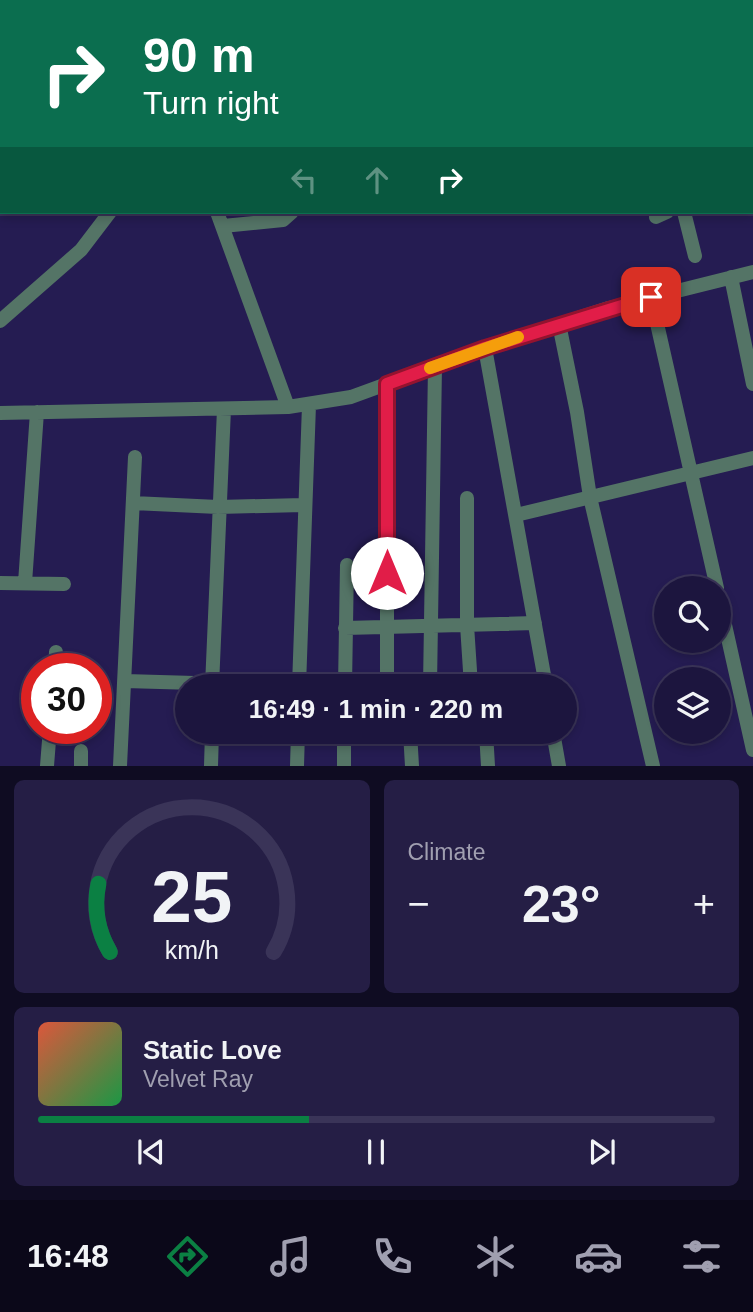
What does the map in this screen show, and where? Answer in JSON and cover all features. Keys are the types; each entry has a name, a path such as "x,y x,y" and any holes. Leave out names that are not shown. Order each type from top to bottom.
{"street":[{"path":"0,321 81,250 108,214"},
{"path":"218,214 288,407"},
{"path":"223,226 283,220 290,214"},
{"path":"684,214 695,256"},
{"path":"0,413 309,405 351,397 559,324 651,297 753,272"},
{"path":"731,277 753,384"},
{"path":"651,297 714,576"},
{"path":"559,324 578,412 590,497 653,766"},
{"path":"485,348 544,674"},
{"path":"430,674 435,366"},
{"path":"387,384 387,674"},
{"path":"300,674 303,505 309,405"},
{"path":"212,674 224,408"},
{"path":"25,583 37,412"},
{"path":"120,766 135,457"},
{"path":"516,515 753,458"},
{"path":"467,498 467,625 470,674"},
{"path":"133,503 218,507 303,505"},
{"path":"345,674 348,565"},
{"path":"0,583 64,584"},
{"path":"345,628 535,623"},
{"path":"731,652 753,750"},
{"path":"125,681 175,683"},
{"path":"47,766 49,744"},
{"path":"211,766 212,744"},
{"path":"297,766 298,744"},
{"path":"344,744 344,766"},
{"path":"411,744 412,766"},
{"path":"487,744 488,766"},
{"path":"555,744 559,766"},
{"path":"81,751 81,766"}],"slow traffic":[{"path":"430,368 518,337"}],"route":[{"path":"387,573 387,384 485,348 651,297"}]}
